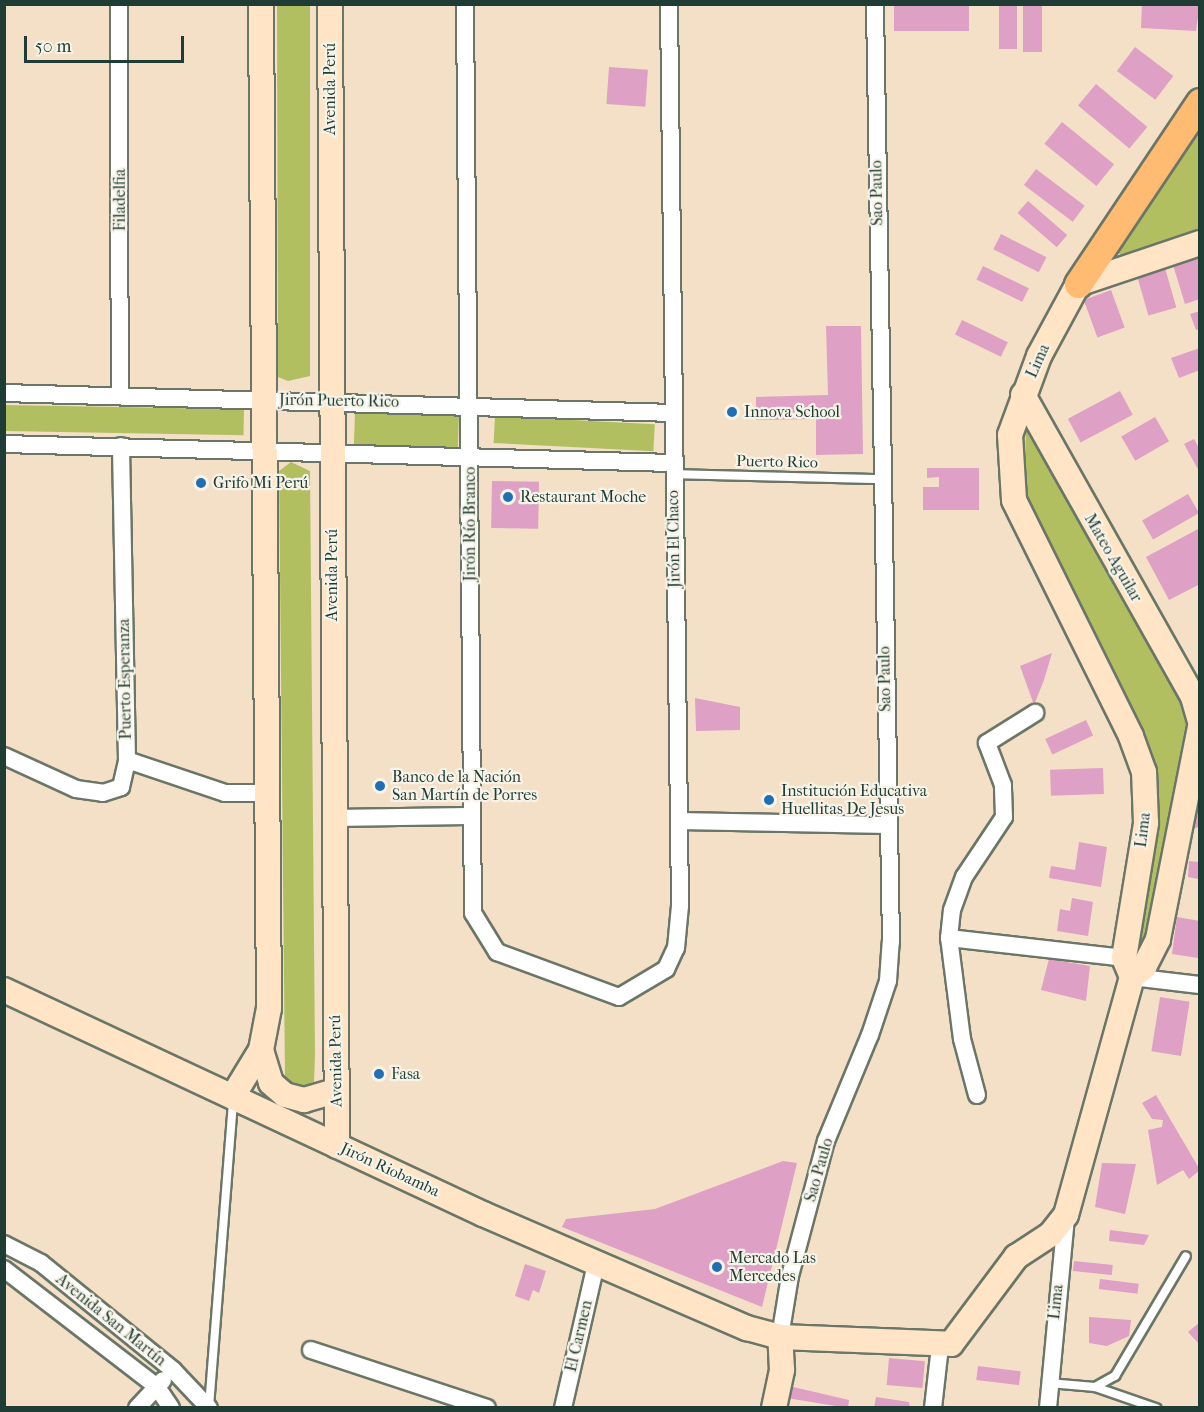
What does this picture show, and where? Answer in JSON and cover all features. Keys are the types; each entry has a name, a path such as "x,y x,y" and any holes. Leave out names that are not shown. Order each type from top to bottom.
{"main road":[{"path":"233,1096 261,1050 269,1008 261,451 261,4"},
{"name":"Avenida Perú","path":"330,4 333,818 337,1146"},
{"path":"1078,284 1200,102"},
{"path":"1078,284 1200,243"},
{"name":"Lima","path":"1066,1215 1128,967 1146,823 1144,772 1131,736 1014,500 1010,435 1023,395 1078,284"},
{"name":"Mateo Aguilar","path":"1023,395 1196,703 1200,722"},
{"path":"1128,967 1144,967 1158,939 1200,727"},
{"name":"Jirón Riobamba","path":"4,990 596,1264 780,1337 940,1347"},
{"path":"261,1050 271,1083 285,1095 304,1100 336,1091"},
{"path":"940,1347 964,1332 1016,1257 1051,1234 1066,1215"},
{"path":"774,1407 782,1370 780,1337"}],"street":[{"name":"Filadelfia","path":"119,4 120,396"},
{"name":"Jirón Río Branco","path":"465,4 470,454 468,816 473,913 482,935 497,952 575,985"},
{"name":"Jirón El Chaco","path":"575,985 619,998 638,991 668,966 676,948 680,906 669,4"},
{"name":"Sao Paulo","path":"780,1337 790,1276 826,1141 888,981 888,825 880,479 875,4"},
{"name":"Jirón Puerto Rico","path":"4,393 469,404 674,413"},
{"path":"4,444 470,454 673,468"},
{"name":"Puerto Esperanza","path":"4,756 76,789 103,793 121,787 127,760 121,446"},
{"path":"977,1095 962,1039 950,938 964,877 1004,817 1003,786 987,743 1035,713"},
{"path":"127,760 225,793 267,793"},
{"path":"333,818 468,816"},
{"path":"679,821 888,825"},
{"path":"950,938 1128,967 1200,985"},
{"name":"Lima","path":"1048,1407 1066,1215"},
{"name":"Avenida San Martín","path":"4,1244 41,1263 173,1370 209,1407"},
{"name":"El Carmen","path":"563,1407 596,1264"},
{"name":"Avenida San Martín","path":"4,1269 157,1387 171,1407"},
{"path":"933,1407 940,1347"},
{"path":"311,1350 487,1407"},
{"path":"137,1407 173,1370"}],"lane":[{"name":"Puerto Rico","path":"673,468 880,479"},
{"path":"209,1407 233,1096"},
{"path":"1095,1387 1116,1376 1132,1353 1186,1256"},
{"path":"1049,1383 1095,1387 1156,1407"}],"green space":[{"path":"277,5 310,5 310,376 288,381 278,377"},
{"path":"1199,120 1199,233 1122,257 1113,246"},
{"path":"5,405 244,409 244,435 5,431"},
{"path":"355,412 459,416 458,450 354,446"},
{"path":"495,416 655,424 653,451 494,443"},
{"path":"1026,424 1182,689 1190,719 1150,955 1137,952 1158,815 1153,766 1024,499"},
{"path":"291,462 310,471 315,1056 314,1082 302,1087 285,1080 279,471"}],"building":[{"path":"999,4 1017,4 1017,49 999,49"},
{"path":"1023,4 1042,4 1042,52 1023,52"},
{"path":"1142,4 1200,4 1196,31 1141,28"},
{"path":"894,5 969,5 969,31 894,31"},
{"path":"1135,47 1173,76 1155,100 1117,71"},
{"path":"609,67 648,70 645,107 606,104"},
{"path":"1096,84 1147,127 1129,149 1078,105"},
{"path":"1062,122 1114,164 1096,186 1044,144"},
{"path":"1036,169 1085,206 1073,222 1024,185"},
{"path":"1028,201 1067,235 1057,247 1018,213"},
{"path":"1001,234 1046,257 1039,272 993,249"},
{"path":"1200,256 1200,299 1185,304 1173,265"},
{"path":"983,266 1029,288 1022,302 976,279"},
{"path":"1165,268 1176,307 1148,315 1137,276"},
{"path":"1111,290 1125,328 1097,338 1084,300"},
{"path":"1200,311 1200,329 1196,330 1190,314"},
{"path":"962,320 1008,342 1001,357 955,334"},
{"path":"826,326 861,326 863,454 816,455 816,419 756,420 756,397 828,395"},
{"path":"1200,348 1200,370 1179,378 1171,358"},
{"path":"1120,391 1133,415 1081,443 1068,419"},
{"path":"1155,417 1169,441 1135,461 1121,436"},
{"path":"1194,439 1200,450 1200,473 1184,444"},
{"path":"927,468 979,468 979,510 923,510 923,487 939,487 939,477 927,478"},
{"path":"492,481 539,482 538,529 491,528"},
{"path":"1188,494 1199,513 1153,540 1142,520"},
{"path":"1200,528 1200,584 1169,600 1146,557"},
{"path":"1052,653 1044,680 1034,705 1020,666"},
{"path":"695,698 740,707 740,730 696,731"},
{"path":"1086,720 1093,735 1052,754 1045,739"},
{"path":"1103,768 1104,794 1051,796 1050,770"},
{"path":"1198,799 1200,827 1193,828"},
{"path":"1079,842 1107,847 1101,887 1049,878 1051,866 1075,870"},
{"path":"1189,861 1200,862 1200,886 1198,879 1188,877"},
{"path":"1072,898 1093,902 1088,936 1057,931 1060,909 1070,911"},
{"path":"1177,917 1200,921 1198,958 1172,954"},
{"path":"1049,959 1090,966 1086,1001 1041,990"},
{"path":"1160,997 1190,1002 1181,1056 1151,1051"},
{"path":"1156,1095 1200,1170 1189,1179 1183,1170 1157,1185 1148,1130 1162,1127 1163,1120 1152,1119 1142,1103"},
{"name":"Mercado Las Mercedes","path":"783,1161 797,1163 762,1307 562,1227 566,1219 655,1209"},
{"path":"1102,1163 1136,1164 1125,1214 1095,1207"},
{"path":"1110,1230 1149,1235 1144,1245 1109,1241"},
{"path":"1074,1261 1113,1265 1112,1275 1073,1271"},
{"path":"525,1264 546,1271 539,1293 533,1290 529,1301 515,1296"},
{"path":"1100,1279 1139,1284 1137,1294 1099,1289"},
{"path":"1089,1317 1131,1320 1129,1336 1107,1346 1089,1343"},
{"path":"1200,1322 1200,1345 1188,1332"},
{"path":"889,1358 925,1361 923,1388 887,1385"},
{"path":"978,1366 1021,1371 1019,1385 976,1380"},
{"path":"789,1386 849,1400 848,1408 787,1398"},
{"path":"876,1397 909,1402 910,1408 874,1408"}],"place":[{"name":"Innova School","path":"732,412"},
{"name":"Grifo Mi Perú","path":"201,483"},
{"name":"Restaurant Moche","path":"508,497"},
{"name":"Banco de la Nación San Martín de Porres","path":"380,786"},
{"name":"Institución Educativa Huellitas De Jesus","path":"769,800"},
{"name":"Fasa","path":"379,1074"},
{"name":"Mercado Las Mercedes","path":"717,1267"}]}
